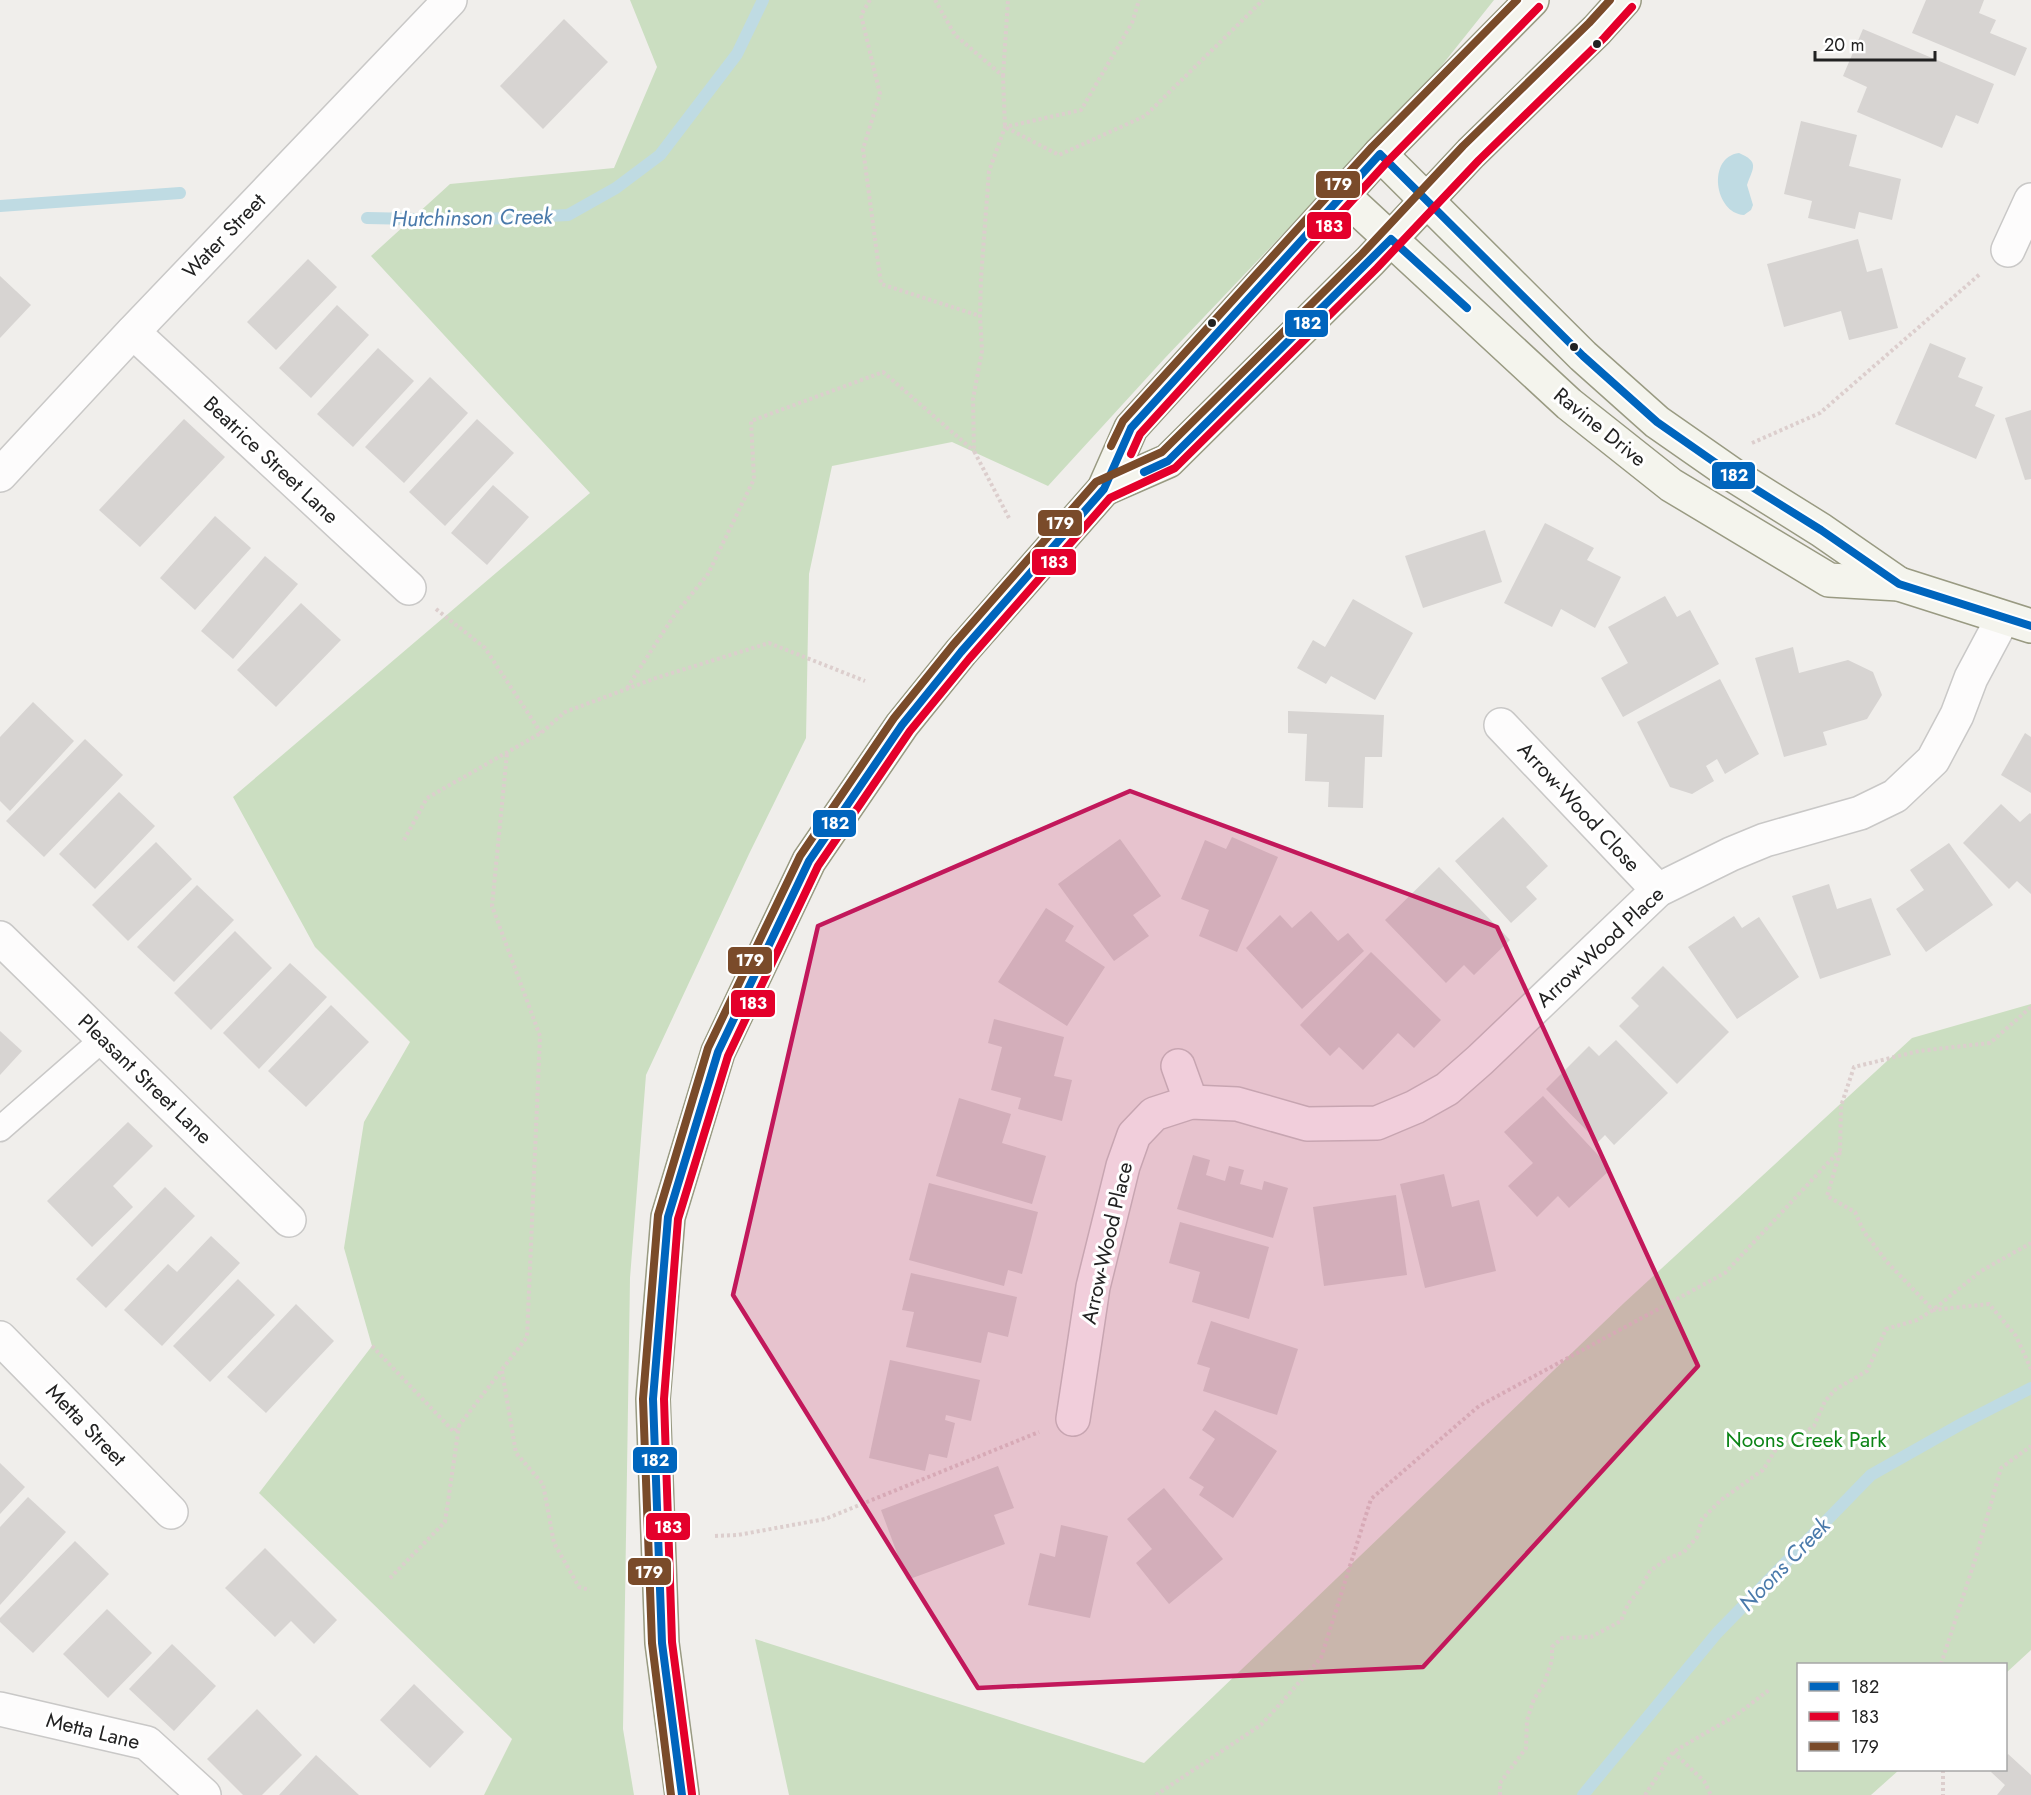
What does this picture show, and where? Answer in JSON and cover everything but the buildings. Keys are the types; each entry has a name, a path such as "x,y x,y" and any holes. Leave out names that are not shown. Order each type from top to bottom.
{"main road":[{"path":"681,1795 662,1643 653,1399 668,1217 718,1052 808,861 902,725 961,652 1104,489 1131,428 1380,154 1532,0"},
{"path":"1104,489 1168,461 1391,239 1471,153 1597,30 1624,0"},
{"name":"Ravine Drive","path":"1380,154 1583,356 1657,422 1733,476 1821,530 1899,584"},
{"name":"Ravine Drive","path":"1343,195 1569,404 1671,485 1829,580 1899,584 2017,622"}],"street":[{"name":"Water Street","path":"0,475 450,0"},
{"path":"2008,250 2031,200"},
{"name":"Beatrice Street Lane","path":"133,332 409,588"},
{"name":"Arrow-Wood Place","path":"1073,1419 1093,1287 1123,1166 1134,1135 1154,1114 1191,1102 1237,1104 1307,1124 1377,1123 1415,1107 1448,1089 1658,890 1765,840 1860,813 1895,796 1933,760 1957,715 1971,678 2017,622"},
{"name":"Arrow-Wood Close","path":"1501,724 1658,890"},
{"name":"Pleasant Street Lane","path":"0,938 289,1220"},
{"path":"1178,1066 1191,1102"},
{"name":"Metta Street","path":"0,1338 171,1512"},
{"name":"Metta Lane","path":"0,1709 147,1743 204,1795"}],"lane":[{"path":"0,1129 104,1038"}],"path":[{"path":"870,0 861,15 880,94 863,149 881,284 980,316"},
{"path":"935,0 956,35 1003,76"},
{"path":"974,451 973,399 982,351 980,316 989,171 1005,127 1003,76 1008,0"},
{"path":"1005,127 1081,110 1132,23 1139,0"},
{"path":"1005,127 1059,155 1145,117 1263,0"},
{"path":"1743,447 1820,413 2008,250"},
{"path":"627,688 673,617 708,574 754,479 751,421 883,372 974,451 1008,518"},
{"path":"409,588 485,648 541,734"},
{"path":"404,840 427,798 541,734 565,712 627,688 769,644 865,681"},
{"path":"372,1346 454,1432 527,1337 540,1036 492,906 507,753"},
{"path":"1933,1310 1887,1262 1864,1232 1855,1212 1827,1196 1840,1150 1841,1106 1854,1067 1919,1051 1990,1043 2031,1007"},
{"path":"1156,1795 1262,1725 1321,1658 1371,1499 1479,1406 1725,1273 1840,1150"},
{"path":"1500,1795 1500,1783 1526,1748 1527,1720 1533,1700 1544,1684 1552,1660 1552,1647 1562,1638 1591,1637 1621,1621 1628,1604 1650,1571 1667,1559 1683,1552 1697,1537 1702,1519 1720,1500 1763,1470 1778,1446 1796,1439 1814,1426 1825,1401 1836,1389 1867,1371 1886,1329 1917,1320 1982,1271 2031,1243"},
{"path":"1933,1310 1989,1304 2016,1336 2031,1369"},
{"path":"502,1370 516,1453 543,1484 554,1543 579,1587 590,1590"},
{"path":"715,1536 738,1535 825,1519 1073,1419"},
{"path":"390,1578 445,1521 459,1425"},
{"path":"1942,1663 1975,1560 2001,1468 2031,1446"},
{"path":"1645,1795 1673,1752 1735,1716 1769,1690"},
{"path":"1673,1752 1704,1781 1711,1795"},
{"path":"1943,1771 1943,1795"}],"highlighted area":[{"path":"1130,791 1497,927 1698,1366 1423,1667 978,1688 733,1295 818,926"}],"green space":[{"path":"630,0 1494,0 1435,74 1165,358 1048,486 952,442 832,466 809,574 806,738 646,1075 630,1278 623,1729 634,1795 484,1795 512,1739 259,1493 372,1346 344,1248 364,1122 410,1042 315,947 233,797 590,493 371,256 450,184 614,168 657,67"},
{"name":"Noons Creek Park","path":"2031,1004 2031,1650 2007,1672 2007,1663 1797,1663 1797,1771 1898,1771 1871,1795 789,1795 755,1639 1144,1763 1624,1303 1912,1038"}],"water":[{"path":"1739,153 1750,159 1753,166 1747,185 1753,205 1751,210 1744,215 1734,212 1726,205 1718,185 1722,164 1729,157"}],"waterway":[{"name":"Hutchinson Creek","path":"367,218 464,220 568,215 616,188 660,155 737,54 763,0"},
{"name":"Hutchinson Creek","path":"0,206 180,193"},
{"name":"Noons Creek","path":"1583,1795 1717,1633 1871,1475 2031,1388"}],"transit line":[{"name":"179","path":"1111,446 1123,421 1372,147 1517,0"},
{"name":"179","path":"671,1795 652,1643 643,1399 658,1215 708,1048 800,856 894,718 953,645 1096,482 1162,452 1362,254 1463,146 1610,0"},
{"name":"183","path":"1131,454 1140,434 1388,161 1539,7"},
{"name":"183","path":"692,1794 672,1642 664,1399 678,1219 728,1056 818,866 910,731 969,659 1110,498 1175,468 1377,268 1479,160 1604,38 1632,7"},
{"name":"182","path":"682,1795 662,1643 653,1399 668,1217 718,1052 809,861 902,725 961,652 1104,489 1131,428 1380,154 1583,356 1657,422 1899,584 2031,626"},
{"name":"182","path":"1144,472 1168,461 1391,239 1467,308"}]}
